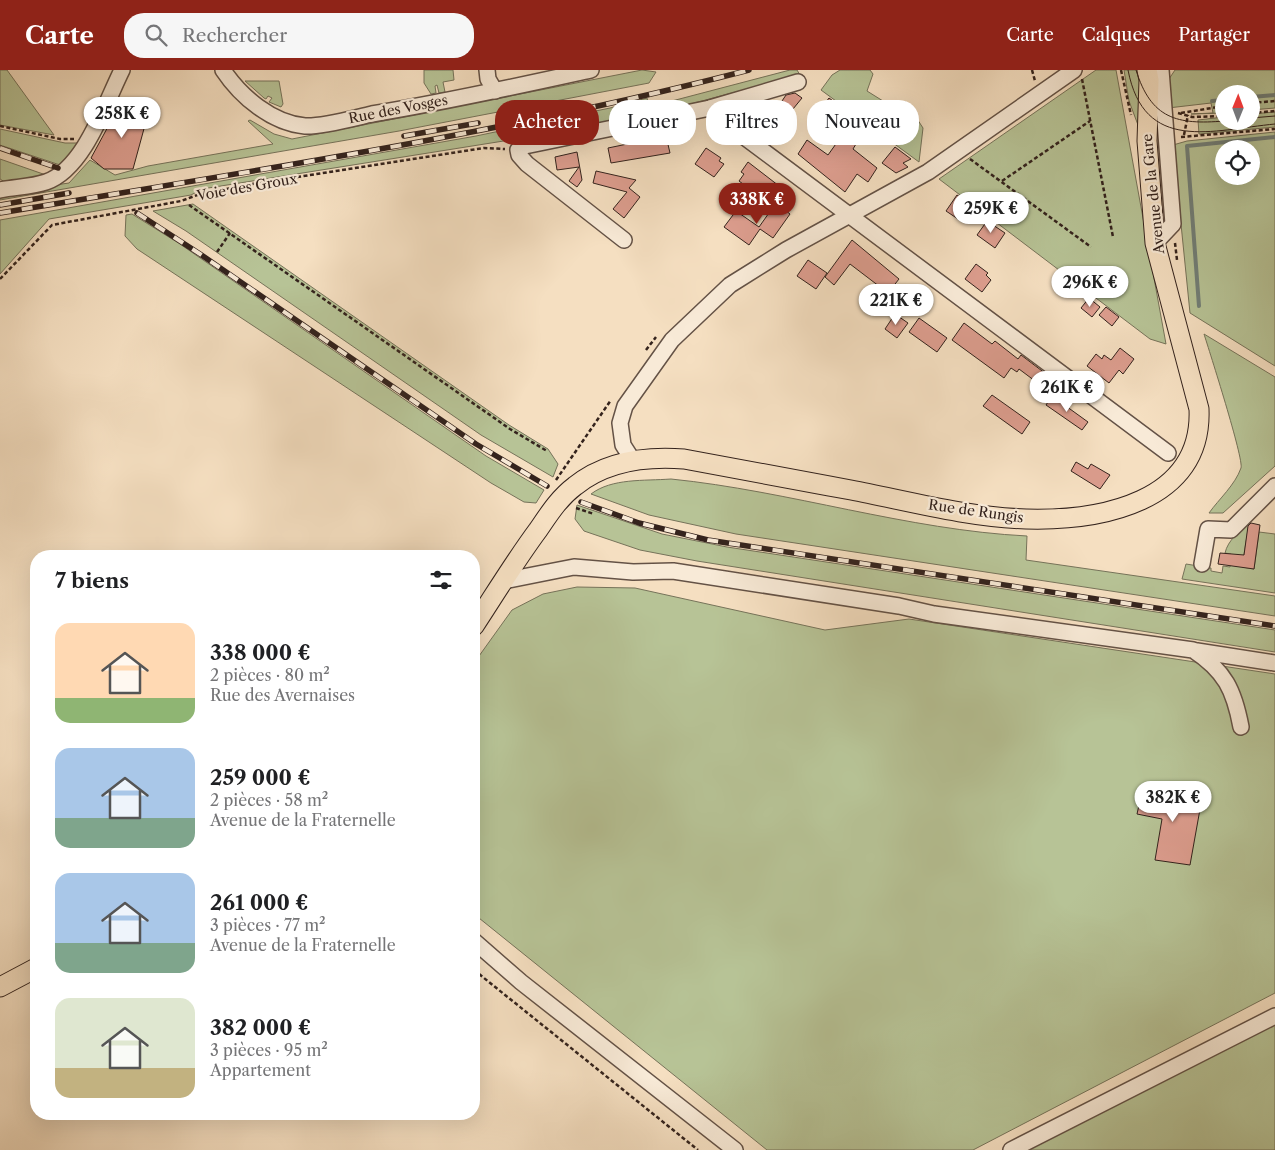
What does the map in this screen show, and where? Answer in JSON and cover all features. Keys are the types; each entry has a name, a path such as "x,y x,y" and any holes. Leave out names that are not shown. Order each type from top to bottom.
{"main road":[{"name":"Avenue de la Gare","path":"1147,70 1149,80 1147,140 1155,243 1182,345"},
{"name":"Rue de Rungis","path":"480,617 556,504 574,486 596,473 632,459 658,457 684,459 958,511 1001,517 1051,518 1095,513 1132,504 1152,496 1168,486 1186,463 1194,444 1199,417 1182,345"},
{"path":"0,987 30,971"}],"street":[{"path":"0,190 46,182 71,167 88,139 122,70"},
{"name":"Rue des Vosges","path":"223,70 244,95 270,115 307,126 495,91 591,70"},
{"path":"487,70 488,79 495,91"},
{"path":"1155,243 1173,224 1161,70"},
{"path":"632,459 623,445 620,423 625,406 672,340 730,286 786,250 928,172 1048,88 1078,74"},
{"path":"737,100 798,82"},
{"path":"624,240 528,164 519,155 518,150 525,146 706,109"},
{"path":"755,145 1168,453"},
{"path":"1202,564 1208,529 1231,530 1275,486"},
{"path":"503,581 574,568 632,572 673,571 899,606 934,614 1275,663"},
{"path":"1193,650 1207,659 1225,678 1236,700 1241,727"},
{"path":"480,946 522,982 735,1150"},
{"path":"480,959 721,1150"},
{"path":"1011,1150 1275,1016"}],"path":[{"path":"1121,70 1133,124"},
{"path":"1078,74 1090,121 1113,237"},
{"path":"1260,102 1275,101"},
{"path":"1180,113 1215,107"},
{"path":"1165,108 1188,115 1215,116"},
{"path":"1260,112 1275,111"},
{"path":"1184,136 1188,115"},
{"path":"1002,182 1090,121"},
{"path":"0,126 60,139 88,139"},
{"path":"1167,138 1275,129"},
{"name":"Voie des Groux","path":"0,279 52,224 181,201 200,194 252,184 484,148 518,150"},
{"path":"967,156 1091,248"},
{"path":"189,205 510,429 547,451"},
{"path":"216,252 230,233"},
{"path":"644,354 654,338 660,336 672,340"},
{"path":"553,485 612,400"},
{"path":"576,508 594,514"},
{"path":"480,975 698,1150"}],"green space":[{"path":"0,70 7,70 54,135 0,125"},
{"path":"424,70 453,70 454,80 443,82 445,92 439,93 437,85 435,86 436,93 431,94 424,83"},
{"path":"642,70 656,72 649,83 560,100 495,100 495,113 0,200 0,193 69,183 90,160 115,175 148,166 273,144 248,121 250,120 274,134 292,139"},
{"path":"790,70 797,70 800,75 696,103 696,100 676,100"},
{"path":"840,70 870,70 873,74 867,91 881,100 835,100 821,90 832,75"},
{"path":"1096,70 1116,70 1166,344 1150,339 939,179"},
{"path":"1124,70 1139,70 1141,78 1138,125 1129,101"},
{"path":"1175,70 1275,70 1275,108 1260,109 1260,85 1215,85 1215,113 1191,114 1213,113 1211,103 1168,108 1165,85"},
{"path":"245,81 279,81 283,104 281,107 269,102 272,98 268,96 266,99 264,98"},
{"path":"609,108 609,123 599,125 599,110"},
{"path":"1275,112 1275,127 1260,128 1260,113"},
{"path":"1215,118 1215,130 1242,130 1199,134 1198,120"},
{"path":"919,122 923,128 919,162 896,145 919,145"},
{"path":"0,129 65,143 83,143 63,166 0,145"},
{"path":"495,132 495,142 202,189 191,195 49,219 0,274 0,220"},
{"path":"1275,132 1275,366 1190,313 1173,145 1187,141"},
{"path":"0,159 46,175 5,182 0,179"},
{"path":"193,204 509,425 548,449 558,464 553,477 481,435 186,231 153,211"},
{"path":"132,214 180,244 486,456 544,490 536,503 524,502 491,483 137,249 125,236 126,215"},
{"path":"1204,334 1275,377 1275,466 1223,513 1209,513 1235,480 1241,468 1232,426"},
{"path":"671,479 760,492 937,526 1027,536 1026,560 1275,596 1275,616 736,534 649,515 591,494 599,489 618,483"},
{"path":"577,505 662,534 727,547 1275,630 1275,652 697,561 640,550 584,531 575,519"},
{"path":"1249,523 1242,567 1254,569 1259,532 1275,534 1275,593 1182,579 1186,564 1211,568 1211,571 1222,573 1223,566 1230,567 1231,554 1225,553 1226,548 1234,537"},
{"path":"577,587 635,588 825,630 909,619 1275,674 1275,993 973,1150 767,1150 480,919 480,655 512,610 543,594"},
{"path":"1275,1024 1275,1150 1026,1150"}],"building":[{"path":"795,93 802,98 797,104 797,100 783,100 786,95"},
{"path":"123,99 148,114 133,169 104,169 91,158"},
{"path":"807,140 807,145 814,145 828,155 835,145 855,145 853,149 877,168 868,182 857,174 845,192 798,154"},
{"path":"622,145 668,145 670,153 611,163 608,148"},
{"path":"895,147 911,159 903,163 908,167 896,173 882,163"},
{"path":"706,148 721,158 719,161 724,164 714,177 695,164"},
{"path":"577,152 582,180 577,187 569,181 579,167 557,170 555,157"},
{"path":"748,162 783,189 774,201 754,186 751,190 739,181 744,174 741,172"},
{"path":"596,171 636,180 629,188 640,197 624,218 613,209 627,192 593,183"},
{"path":"957,195 968,203 958,219 946,211"},
{"path":"776,203 790,214 773,238 760,229 749,245 724,227 736,211 759,227"},
{"path":"987,221 1005,233 995,248 977,235"},
{"path":"852,240 899,279 888,293 850,264 834,285 825,277"},
{"path":"808,260 827,273 816,289 797,276"},
{"path":"976,264 988,273 986,275 991,280 982,292 965,279"},
{"path":"1089,298 1100,307 1092,317 1081,308"},
{"path":"1106,307 1119,317 1112,326 1099,315"},
{"path":"895,314 908,323 897,338 885,329"},
{"path":"919,318 947,338 937,352 909,332"},
{"path":"964,323 992,344 995,341 1018,359 1021,355 1058,383 1051,393 1019,369 1017,372 1011,368 1004,378 952,340"},
{"path":"1120,348 1134,359 1123,374 1119,370 1109,383 1087,366 1096,354 1102,359 1104,355 1111,360"},
{"path":"992,395 1030,422 1022,434 983,406"},
{"path":"1052,396 1088,422 1082,430 1046,405"},
{"path":"1076,462 1088,469 1091,464 1110,475 1100,489 1071,471"},
{"path":"1251,523 1260,525 1254,569 1218,564 1220,553 1244,555 1248,526"},
{"path":"1143,788 1202,798 1190,865 1155,860 1162,819 1137,814"}],"waterway":[{"path":"1260,96 1275,95"},
{"path":"1199,306 1187,146 1275,137"}],"tram line":[{"path":"1128,70 1136,97 1149,115 1165,126 1184,131 1205,132 1275,124"},
{"path":"1136,70 1149,99 1158,109 1179,120 1215,122"},
{"path":"1260,117 1275,116"}],"railway":[{"path":"0,213 376,150 563,113 749,70"},
{"path":"404,136 478,123"},
{"path":"0,148 58,168"},
{"path":"0,205 69,193"},
{"path":"137,213 200,254 476,444 547,486"},
{"path":"581,502 639,523 708,540 1275,626"}]}
